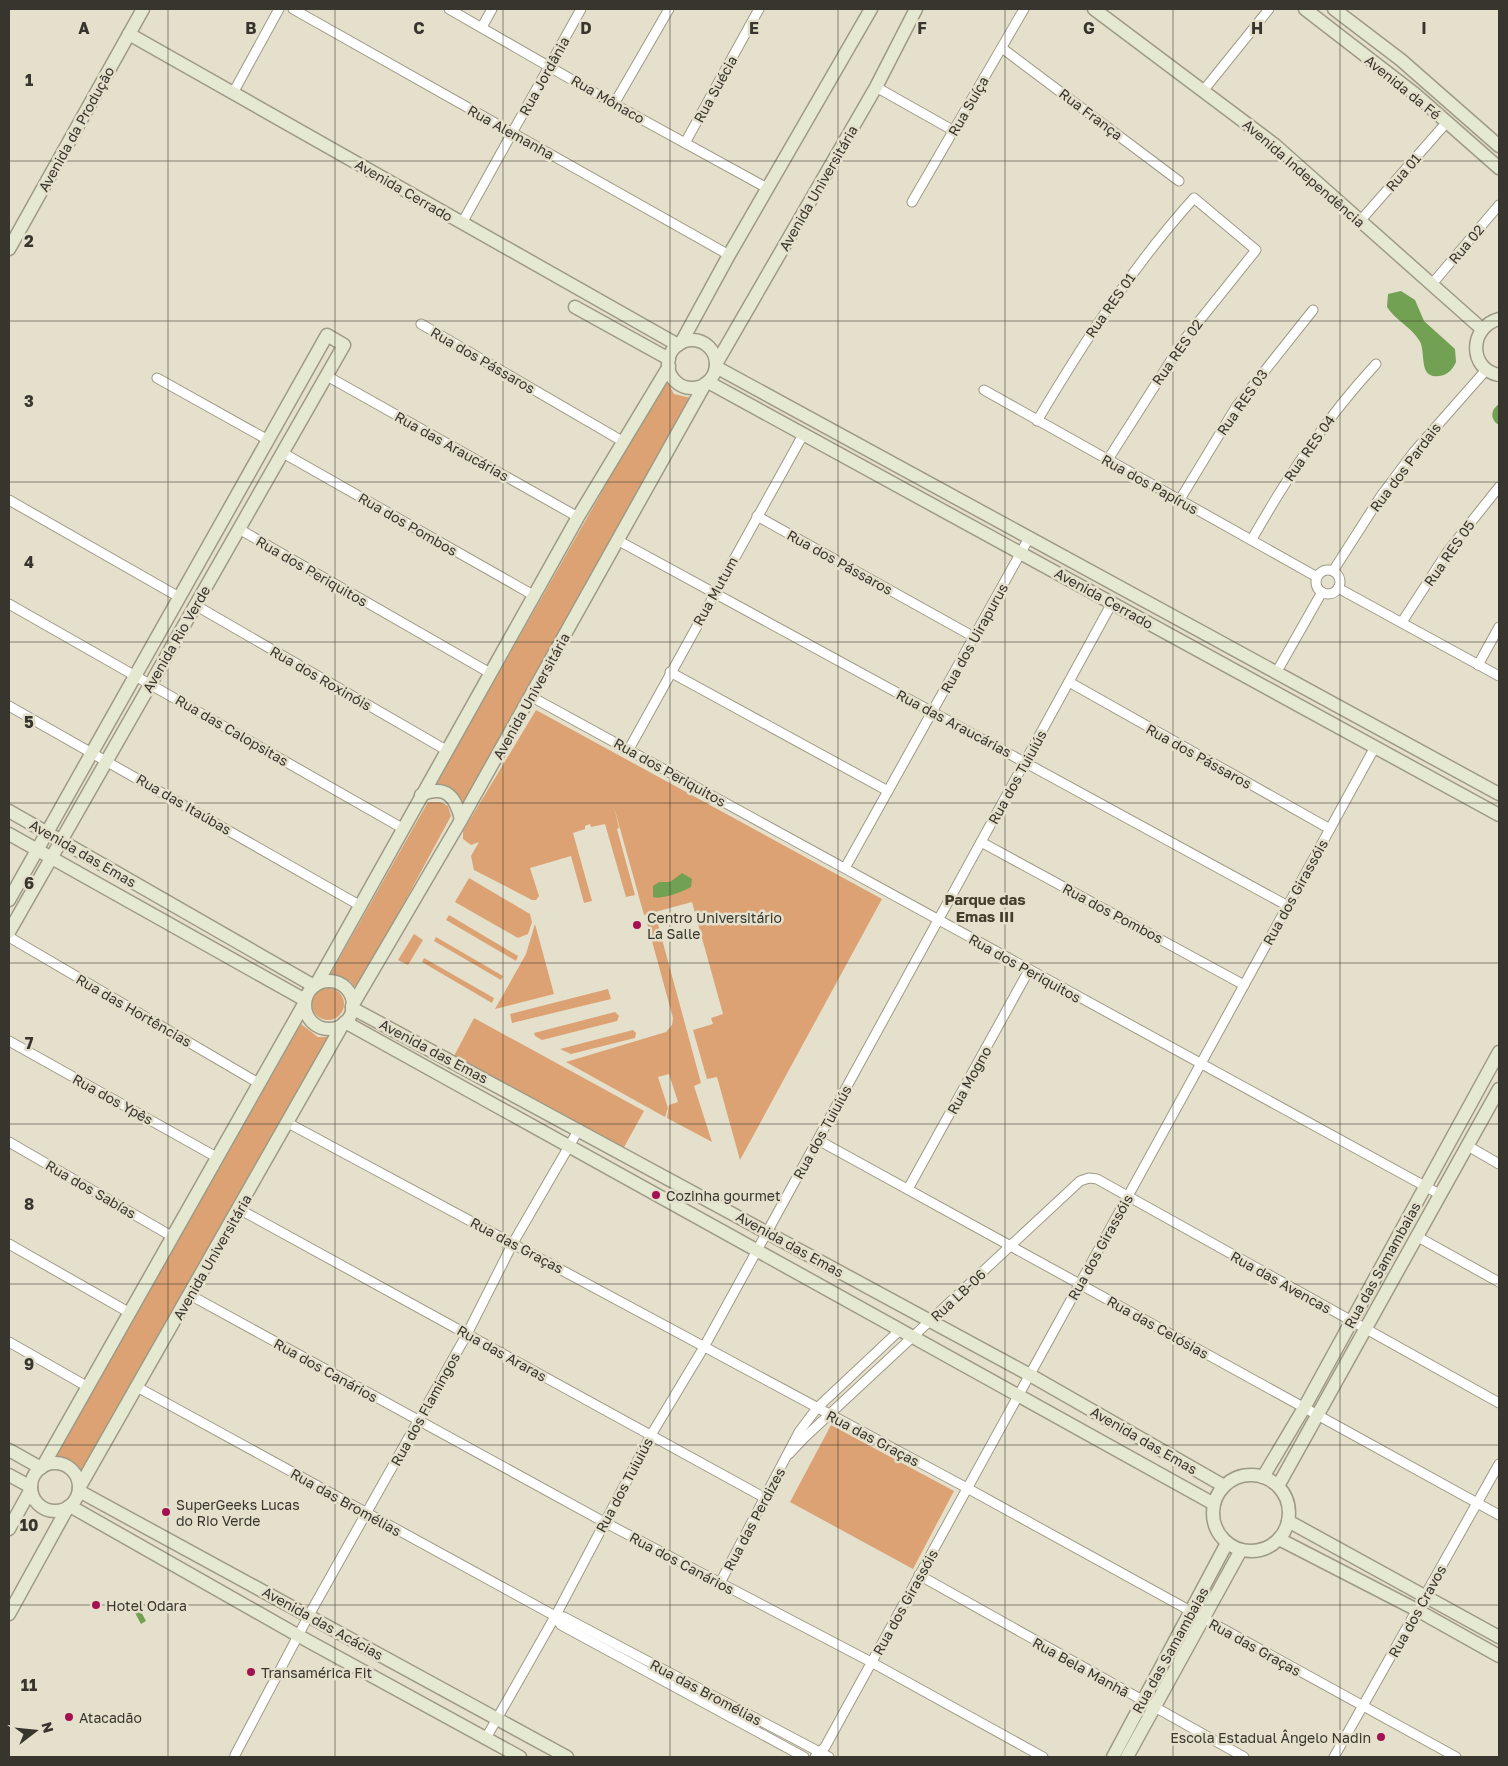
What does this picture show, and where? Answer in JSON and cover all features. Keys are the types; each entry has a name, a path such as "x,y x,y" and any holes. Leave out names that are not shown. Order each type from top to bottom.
{"street":[{"name":"Avenida da Produção","path":"9,249 143,9"},
{"path":"233,93 279,9"},
{"name":"Rua Alemanha","path":"293,9 729,255"},
{"name":"Rua Mônaco","path":"449,9 614,104 767,188"},
{"path":"482,27 492,9"},
{"name":"Rua Jordânia","path":"462,223 581,9"},
{"path":"614,104 669,9"},
{"name":"Rua Suécia","path":"685,143 759,9"},
{"path":"9,1529 31,1488 34,1476 42,1467 88,1387 578,517 871,9"},
{"name":"Avenida Universitária","path":"716,365 876,87 916,9"},
{"name":"Rua Suíça","path":"912,202 1024,9"},
{"name":"Avenida Independência","path":"1094,9 1275,145 1482,330"},
{"path":"1203,91 1269,9"},
{"name":"Avenida da Fé","path":"1305,9 1415,94 1499,168"},
{"name":"Avenida da Fé","path":"1334,9 1401,60 1499,146"},
{"name":"Avenida Cerrado","path":"130,34 679,344"},
{"name":"Rua França","path":"1002,48 1179,181"},
{"path":"876,87 954,131"},
{"name":"Rua 01","path":"1360,221 1447,122"},
{"name":"Rua RES 02","path":"1107,461 1184,340 1256,250 1194,198"},
{"name":"Rua RES 01","path":"1037,421 1085,340 1117,293 1154,243 1194,198"},
{"name":"Rua 02","path":"1432,284 1499,205"},
{"path":"576,306 669,362 673,379 680,384 694,388 707,383 713,376 716,365 715,354 705,343 697,340 679,344"},
{"name":"Rua RES 03","path":"1179,501 1236,407 1313,310"},
{"path":"1499,319 1491,322 1482,330 1477,339 1476,350 1479,361 1486,370 1499,375"},
{"name":"Rua dos Pássaros","path":"420,324 622,441"},
{"name":"Avenida Rio Verde","path":"9,900 327,335 344,345 9,932"},
{"name":"Rua RES 04","path":"1252,539 1309,446 1347,396 1376,364"},
{"name":"Avenida Cerrado","path":"716,365 1499,794"},
{"name":"Rua dos Pardais","path":"1333,572 1381,496 1413,453 1486,370"},
{"name":"Rua das Araucárias","path":"327,376 578,517"},
{"path":"157,378 268,440"},
{"name":"Avenida Cerrado","path":"707,383 804,433 1499,816"},
{"name":"Avenida Universitária","path":"352,1007 620,541 707,383"},
{"name":"Rua dos Papírus","path":"984,390 1107,461 1252,539 1317,577"},
{"name":"Rua Mutum","path":"629,749 804,433"},
{"name":"Rua dos Pombos","path":"283,453 534,595"},
{"name":"Rua RES 05","path":"1402,622 1448,551 1499,486"},
{"path":"9,500 179,598"},
{"name":"Rua dos Pássaros","path":"757,516 974,637"},
{"name":"Rua dos Periquitos","path":"239,529 490,673"},
{"name":"Rua dos Uirapurus","path":"845,868 1029,538"},
{"name":"Rua das Araucárias","path":"620,541 715,591 933,713 1288,906"},
{"path":"1324,571 1333,572 1339,578 1338,588 1330,593 1322,592 1316,586 1317,577 1324,571"},
{"path":"1338,588 1499,676"},
{"path":"1276,673 1322,592"},
{"name":"Rua dos Tuiuiús","path":"486,1738 556,1616 651,1435 704,1348 1112,602"},
{"name":"Rua das Calopsitas","path":"9,604 402,828"},
{"name":"Rua dos Roxinóis","path":"196,605 446,750"},
{"path":"1478,665 1499,627"},
{"path":"670,672 888,791"},
{"name":"Rua dos Pássaros","path":"1068,682 1330,829"},
{"name":"Rua dos Periquitos","path":"530,696 1441,1195"},
{"name":"Rua das Itaúbas","path":"9,706 359,905"},
{"name":"Rua dos Girassóis","path":"823,1754 919,1575 1375,747"},
{"path":"421,795 430,791 447,793 456,802 461,820"},
{"name":"Avenida das Emas","path":"9,811 315,984"},
{"name":"Avenida das Emas","path":"9,834 305,1002"},
{"name":"Rua dos Pombos","path":"981,842 1244,984"},
{"name":"Rua das Hortências","path":"9,936 260,1084"},
{"name":"Rua Mogno","path":"908,1189 1029,970"},
{"path":"305,1002 309,1020 316,1025 330,1029 344,1023 352,1007 351,995 341,984 333,981 315,984"},
{"name":"Avenida das Emas","path":"352,1007 768,1231 1030,1375 1224,1486"},
{"name":"Avenida Universitária","path":"79,1490 344,1023"},
{"name":"Avenida das Emas","path":"344,1023 901,1329 1214,1504"},
{"name":"Rua dos Ypês","path":"9,1041 218,1158"},
{"name":"Rua das Samambaias","path":"1263,1477 1304,1408 1499,1053"},
{"name":"Rua das Samambaias","path":"1278,1486 1319,1416 1499,1090"},
{"name":"Rua das Graças","path":"288,1123 967,1488 1456,1757"},
{"name":"Rua dos Flamingos","path":"235,1755 309,1615 467,1334 512,1242 579,1129"},
{"name":"Rua das Celósias","path":"818,1140 1499,1515"},
{"name":"Rua dos Sabías","path":"9,1142 173,1237"},
{"path":"1468,1146 1499,1164"},
{"name":"Rua das Avencas","path":"1089,1178 1097,1179 1499,1403"},
{"name":"Rua LB-06","path":"829,1415 1080,1181 1089,1178"},
{"name":"Rua das Araras","path":"239,1209 765,1498"},
{"path":"1418,1237 1499,1282"},
{"path":"9,1244 130,1313"},
{"name":"Rua dos Canários","path":"190,1295 604,1522 872,1662 1043,1757"},
{"path":"817,1408 901,1329"},
{"path":"9,1342 88,1387"},
{"name":"Rua das Bromélias","path":"137,1387 556,1616 564,1617 823,1754"},
{"name":"Rua das Perdizes","path":"720,1583 800,1432 817,1408"},
{"name":"Rua das Perdizes","path":"789,1454 829,1415"},
{"path":"9,1450 42,1467 59,1464 69,1468 76,1477 79,1490 9,1614"},
{"name":"Rua dos Cravos","path":"1334,1757 1499,1464"},
{"path":"9,1475 31,1488 37,1504 43,1508 55,1512 69,1507"},
{"path":"1242,1476 1263,1477 1278,1486 1288,1506 1288,1521 1279,1539 1266,1548 1258,1551 1242,1550 1227,1543 1221,1536 1214,1521 1214,1504 1224,1486 1242,1476"},
{"name":"Avenida das Acácias","path":"79,1490 567,1757"},
{"name":"Avenida das Acácias","path":"69,1507 520,1757"},
{"path":"1288,1521 1499,1636"},
{"path":"1279,1539 1417,1610 1499,1656"},
{"name":"Rua das Samambaias","path":"1113,1757 1227,1543"},
{"name":"Rua das Samambaias","path":"1127,1757 1242,1550"},
{"name":"Rua Bela Manhã","path":"919,1575 1244,1757"},
{"name":"Rua das Bromélias","path":"556,1616 561,1625 804,1757"}],"shaded area":[{"path":"1401,291 1415,300 1424,321 1455,349 1456,362 1448,373 1432,376 1428,373 1425,369 1419,340 1387,307 1388,294"},
{"path":"666,379 674,394 691,398 462,807 434,787"},
{"path":"1499,404 1499,425 1492,415 1494,409"},
{"path":"536,710 882,899 740,1160 717,1077 707,1079 693,1030 713,1024 711,1018 723,1014 692,902 644,915 614,807 619,828 617,829 635,895 626,897 605,824 591,827 590,824 585,826 585,829 573,833 592,901 584,903 571,856 530,868 539,896 536,900 532,900 474,870 471,856 479,842 471,845 463,839 463,831"},
{"path":"428,802 440,802 448,806 451,816 357,990 350,981 330,975"},
{"path":"682,873 692,879 691,887 666,896 653,897 653,886 659,882 670,882"},
{"path":"469,878 530,914 532,922 528,934 518,938 455,902"},
{"path":"449,915 518,956 516,961 446,920"},
{"path":"656,917 701,1083 694,1086 712,1142 667,1118 669,1105 678,1102 669,1074 658,1077 668,1108 665,1117 566,1062 666,1032 672,1025 673,1018 646,919"},
{"path":"535,924 554,994 495,1009 526,954"},
{"path":"414,934 423,940 408,965 398,960"},
{"path":"436,937 503,976 501,980 434,941"},
{"path":"424,958 494,998 492,1003 422,962"},
{"path":"328,988 340,992 344,1004 340,1016 328,1020 316,1016 312,1004 316,992"},
{"path":"608,989 611,999 512,1023 510,1014"},
{"path":"615,1012 619,1016 617,1021 542,1040 535,1036 534,1033"},
{"path":"474,1018 644,1111 623,1149 454,1056"},
{"path":"301,1024 318,1037 330,1037 82,1475 65,1462 53,1460"},
{"path":"633,1030 636,1033 635,1038 571,1054 560,1049"},
{"path":"831,1425 954,1491 913,1569 790,1502"},
{"path":"138,1606 146,1621 141,1624 133,1609"}],"place":[{"name":"Centro Universitário La Salle","path":"637,925"},
{"name":"Cozinha gourmet","path":"656,1195"},
{"name":"SuperGeeks Lucas do Rio Verde","path":"166,1512"},
{"name":"Hotel Odara","path":"96,1605"},
{"name":"Transamérica Fit","path":"251,1672"},
{"name":"Atacadão","path":"69,1717"},
{"name":"Escola Estadual Ângelo Nadin","path":"1381,1737"}],"district":[{"name":"Parque das Emas III","path":"985,908"}]}
